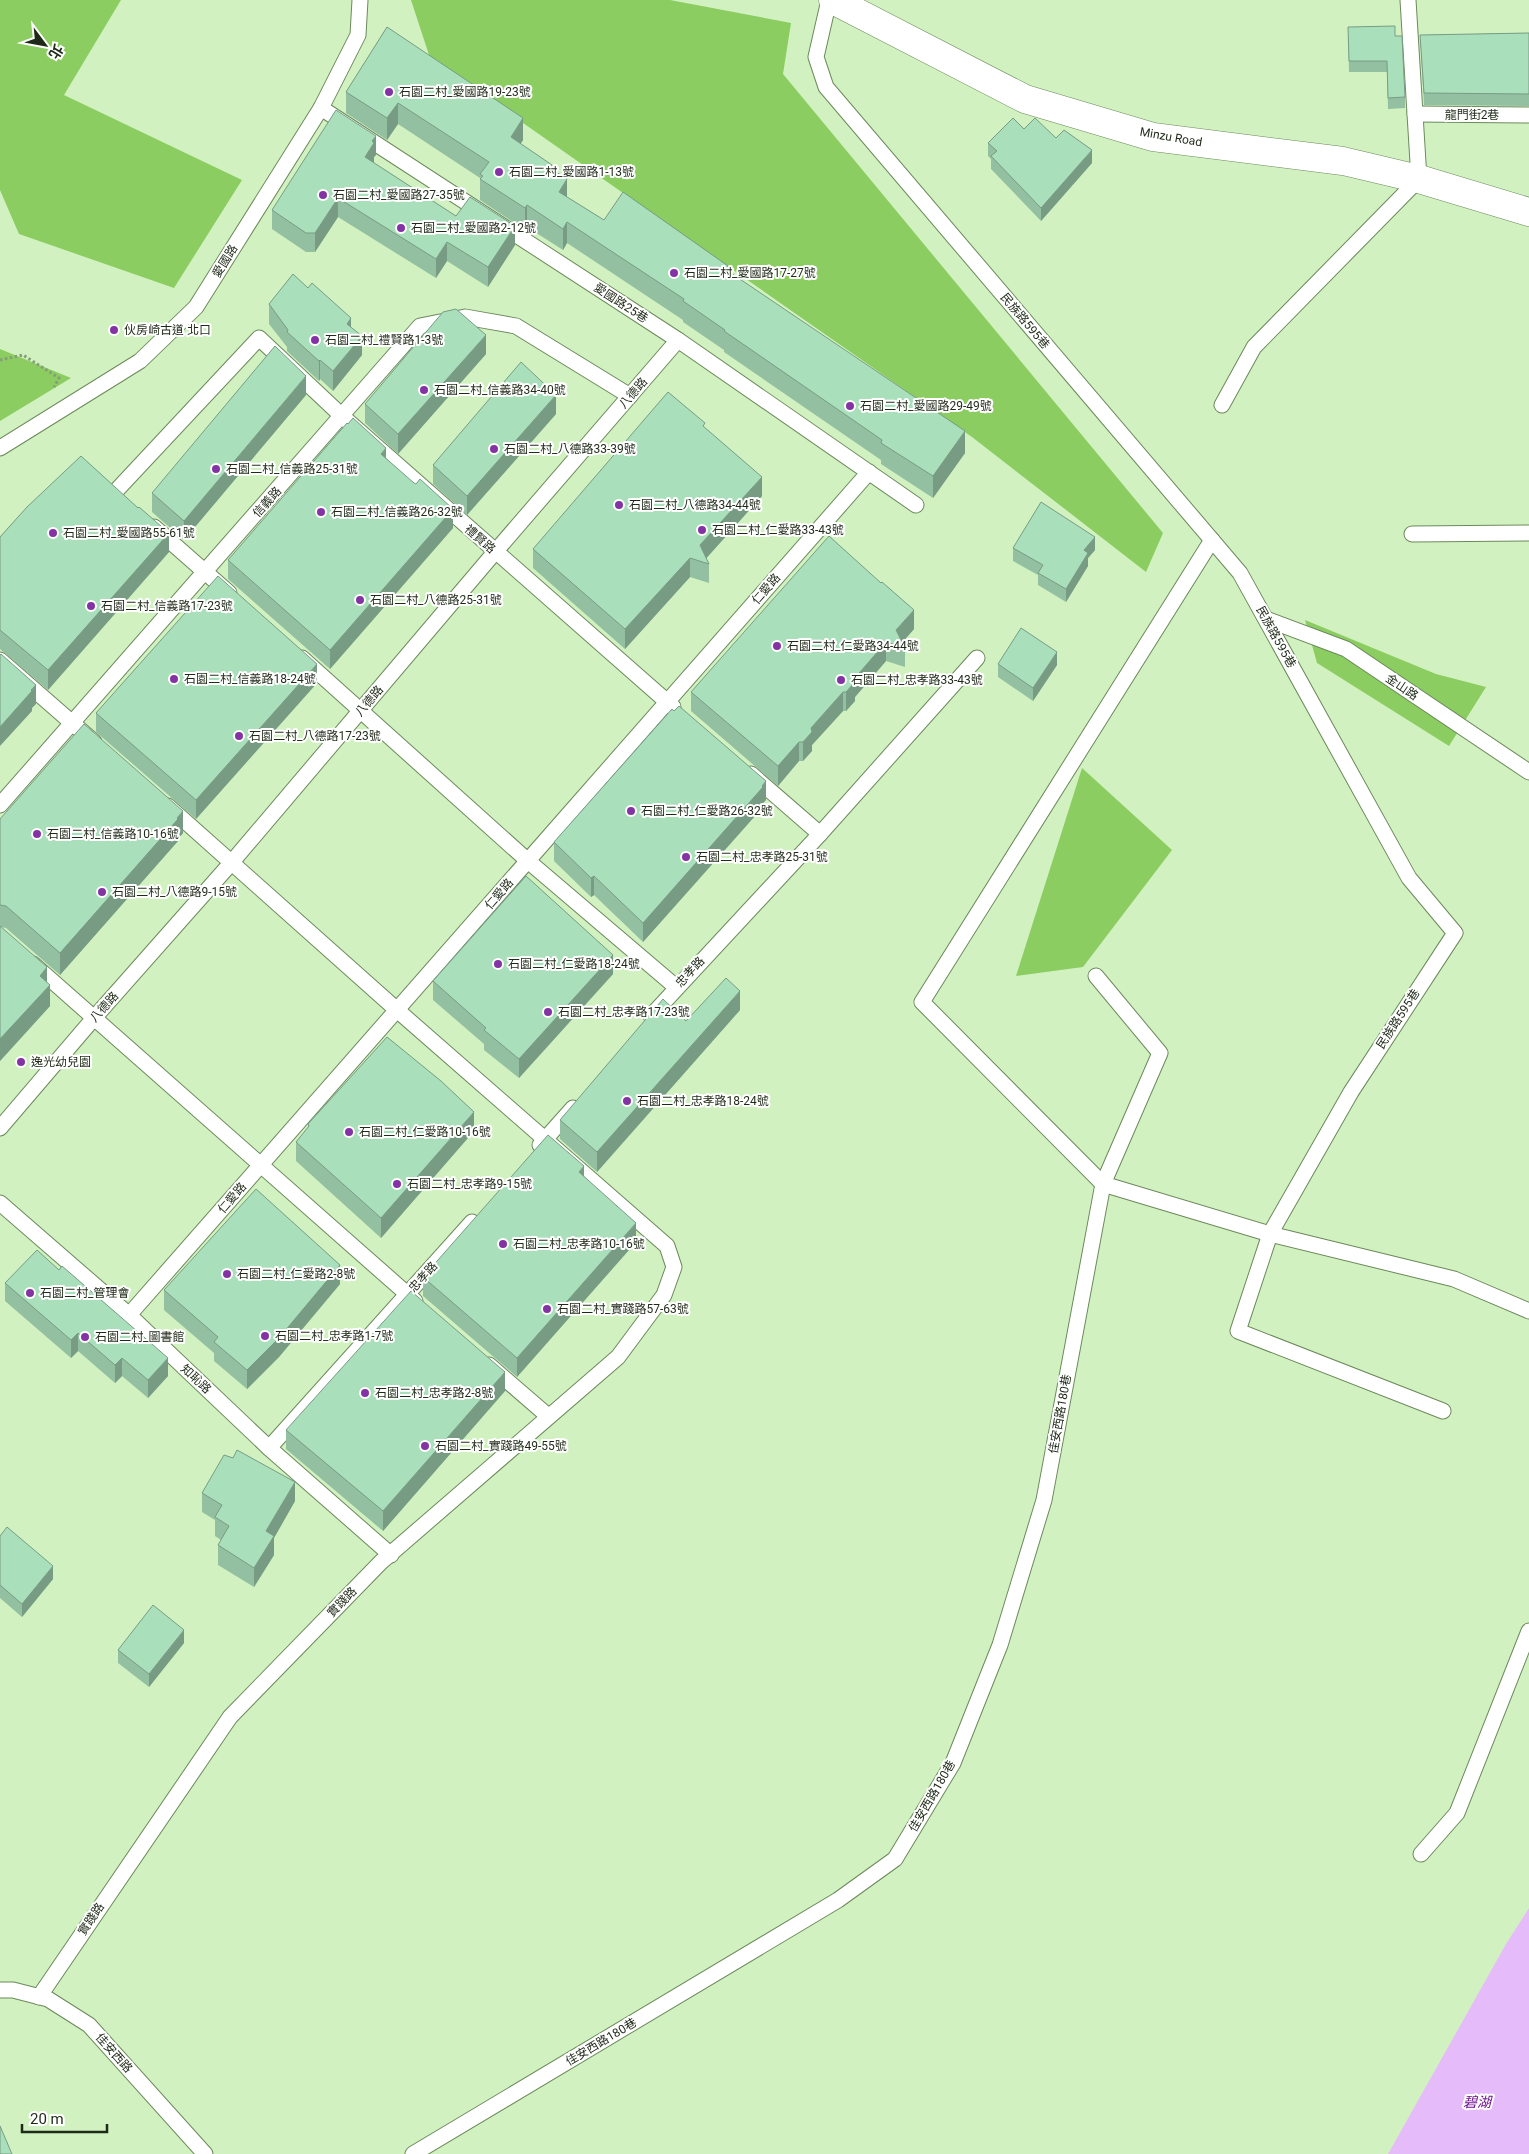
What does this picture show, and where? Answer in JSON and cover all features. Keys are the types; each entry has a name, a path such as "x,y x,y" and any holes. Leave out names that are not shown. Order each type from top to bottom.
{"street":[{"name":"Minzu Road","path":"834,0 1025,100 1153,137 1343,161 1419,179 1529,212"}],"lane":[{"name":"愛國路","path":"0,448 140,362 196,308 321,108 358,35 360,0"},
{"name":"民族路595巷","path":"829,0 816,57 826,87 1240,573 1409,878 1455,933 1350,1092 1270,1234 1238,1331 1443,1411"},
{"path":"1222,405 1254,347 1419,179 1408,0"},
{"name":"愛國路25巷","path":"321,108 678,340 916,505"},
{"name":"龍門街2巷","path":"1415,114 1529,115"},
{"name":"信義路","path":"0,805 343,417 420,326 465,317 516,326 630,396"},
{"name":"禮賢路","path":"114,492 259,338 343,417 681,714"},
{"name":"八德路","path":"0,1128 232,862 678,340"},
{"name":"仁愛路","path":"129,1315 869,472"},
{"path":"101,480 130,505"},
{"path":"144,519 242,605"},
{"path":"1412,534 1529,533"},
{"path":"1212,540 922,1002 1103,1184 1270,1234 1454,1280 1529,1311"},
{"name":"金山路","path":"1266,619 1346,649 1529,772"},
{"path":"294,650 528,861 676,987"},
{"name":"忠孝路","path":"644,1025 676,987 820,834 977,658"},
{"path":"0,660 108,755"},
{"path":"740,765 820,834"},
{"path":"160,799 397,1010 546,1139"},
{"path":"22,954 429,1314"},
{"name":"佳安西路180巷","path":"413,2154 838,1900 895,1859 953,1763 1000,1645 1044,1500 1103,1184 1160,1053 1096,976"},
{"path":"533,1154 586,1093"},
{"name":"實踐路","path":"39,1997 230,1717 381,1562 618,1357 664,1295 674,1267 667,1246 546,1139"},
{"name":"知恥路","path":"0,1203 129,1315 269,1448 391,1555"},
{"name":"忠孝路","path":"269,1448 480,1213"},
{"path":"481,1359 548,1416"},
{"path":"1421,1854 1456,1813 1529,1631"},
{"name":"佳安西路","path":"0,1990 13,1990 48,1999 89,2025 205,2154"}],"path":[{"path":"0,360 23,355 60,378 49,394"}],"green space":[{"path":"0,0 121,0 64,95 242,180 174,288 19,234 0,190"},
{"path":"411,0 670,0 791,23 783,74 1163,533 1146,572 972,437 430,58"},
{"path":"0,349 71,378 0,421"},
{"path":"1305,620 1436,674 1486,687 1449,746 1317,663"},
{"path":"1082,768 1172,850 1083,967 1016,976"}],"water":[{"name":"碧湖","path":"1529,1908 1529,2154 1388,2154 1506,1944"}],"building":[{"path":"1395,26 1395,36 1402,36 1405,97 1388,98 1387,61 1349,61 1348,27"},
{"path":"387,27 523,118 511,137 552,165 550,168 567,179 559,192 604,220 623,192 728,266 725,269 965,431 933,476 881,443 882,440 724,331 683,301 684,299 567,222 563,229 527,205 525,208 480,179 483,176 480,174 489,162 398,103 387,118 346,92"},
{"path":"1529,33 1529,94 1424,93 1420,35"},
{"path":"336,110 376,136 365,157 456,216 470,197 515,226 488,267 447,242 436,259 338,198 315,233 306,233 272,210"},
{"path":"1013,118 1024,129 1035,118 1056,138 1064,130 1092,150 1041,208 991,156 997,151 988,143"},
{"name":"石園二村_禮賢路1-3號","path":"293,274 308,288 312,283 351,318 347,324 362,336 333,371 287,332 288,330 269,304"},
{"name":"石園二村_信義路34-40號","path":"456,309 486,335 398,434 365,404 443,312"},
{"name":"石園二村_信義路25-31號","path":"275,346 306,376 184,521 152,493"},
{"name":"石園二村_八德路33-39號","path":"521,362 556,395 467,496 433,465"},
{"path":"668,392 705,423 703,426 762,477 700,545 709,564 690,558 625,629 533,549"},
{"path":"353,418 386,448 381,454 414,483 416,484 420,479 453,509 330,650 228,560"},
{"path":"81,456 138,508 169,533 48,670 0,630 0,537 27,507"},
{"path":"1041,502 1095,537 1084,550 1088,553 1066,589 1038,573 1043,565 1013,548"},
{"path":"829,536 914,610 896,630 905,648 886,642 854,679 855,682 846,692 843,692 811,728 812,732 803,742 799,742 778,766 691,692"},
{"path":"218,576 317,664 196,800 96,713"},
{"path":"1021,628 1057,652 1033,688 998,664"},
{"path":"0,655 36,685 0,727"},
{"path":"679,706 766,781 763,787 643,923 594,876 591,878 554,842 672,709 674,711"},
{"path":"84,724 183,811 60,953 6,906 0,905 0,819"},
{"path":"526,876 613,955 519,1059 484,1030 486,1028 433,981"},
{"path":"0,926 47,967 40,976 50,985 0,1039"},
{"name":"石園二村_忠孝路18-24號","path":"726,978 740,991 597,1152 560,1120 663,999 686,1021"},
{"path":"387,1037 441,1081 474,1112 381,1218 296,1142 309,1126 308,1124"},
{"path":"548,1135 584,1166 579,1172 636,1223 517,1358 423,1277"},
{"path":"256,1189 340,1265 279,1338 247,1370 214,1342 218,1337 164,1290"},
{"path":"37,1250 59,1270 62,1266 168,1358 148,1380 122,1358 115,1365 78,1333 71,1340 5,1283"},
{"path":"411,1291 505,1372 383,1511 286,1430"},
{"path":"237,1450 295,1482 266,1531 274,1536 254,1568 218,1545 229,1526 215,1517 222,1505 202,1493 224,1455 233,1458"},
{"path":"7,1527 53,1566 22,1604 0,1585 0,1536"},
{"path":"153,1605 184,1630 149,1674 118,1650"},
{"path":"0,2126 12,2154 0,2154"}],"place":[{"name":"石園二村_愛國路19-23號","path":"389,92"},
{"name":"石園二村_愛國路1-13號","path":"499,172"},
{"name":"石園二村_愛國路27-35號","path":"323,195"},
{"name":"石園二村_愛國路2-12號","path":"401,228"},
{"name":"石園二村_愛國路17-27號","path":"674,273"},
{"name":"伙房崎古道 北口","path":"114,330"},
{"name":"石園二村_禮賢路1-3號","path":"315,340"},
{"name":"石園二村_信義路34-40號","path":"424,390"},
{"name":"石園二村_愛國路29-49號","path":"850,406"},
{"name":"石園二村_八德路33-39號","path":"494,449"},
{"name":"石園二村_信義路25-31號","path":"216,469"},
{"name":"石園二村_八德路34-44號","path":"619,505"},
{"name":"石園二村_信義路26-32號","path":"321,512"},
{"name":"石園二村_仁愛路33-43號","path":"702,530"},
{"name":"石園二村_愛國路55-61號","path":"53,533"},
{"name":"石園二村_八德路25-31號","path":"360,600"},
{"name":"石園二村_信義路17-23號","path":"91,606"},
{"name":"石園二村_仁愛路34-44號","path":"777,646"},
{"name":"石園二村_信義路18-24號","path":"174,679"},
{"name":"石園二村_忠孝路33-43號","path":"841,680"},
{"name":"石園二村_八德路17-23號","path":"239,736"},
{"name":"石園二村_仁愛路26-32號","path":"631,811"},
{"name":"石園二村_信義路10-16號","path":"37,834"},
{"name":"石園二村_忠孝路25-31號","path":"686,857"},
{"name":"石園二村_八德路9-15號","path":"102,892"},
{"name":"石園二村_仁愛路18-24號","path":"498,964"},
{"name":"石園二村_忠孝路17-23號","path":"548,1012"},
{"name":"逸光幼兒園","path":"21,1062"},
{"name":"石園二村_忠孝路18-24號","path":"627,1101"},
{"name":"石園二村_仁愛路10-16號","path":"349,1132"},
{"name":"石園二村_忠孝路9-15號","path":"397,1184"},
{"name":"石園二村_忠孝路10-16號","path":"503,1244"},
{"name":"石園二村_仁愛路2-8號","path":"227,1274"},
{"name":"石園二村_管理會","path":"30,1293"},
{"name":"石園二村_實踐路57-63號","path":"547,1309"},
{"name":"石園二村_忠孝路1-7號","path":"265,1336"},
{"name":"石園二村_圖書館","path":"85,1337"},
{"name":"石園二村_忠孝路2-8號","path":"365,1393"},
{"name":"石園二村_實踐路49-55號","path":"425,1446"}]}
